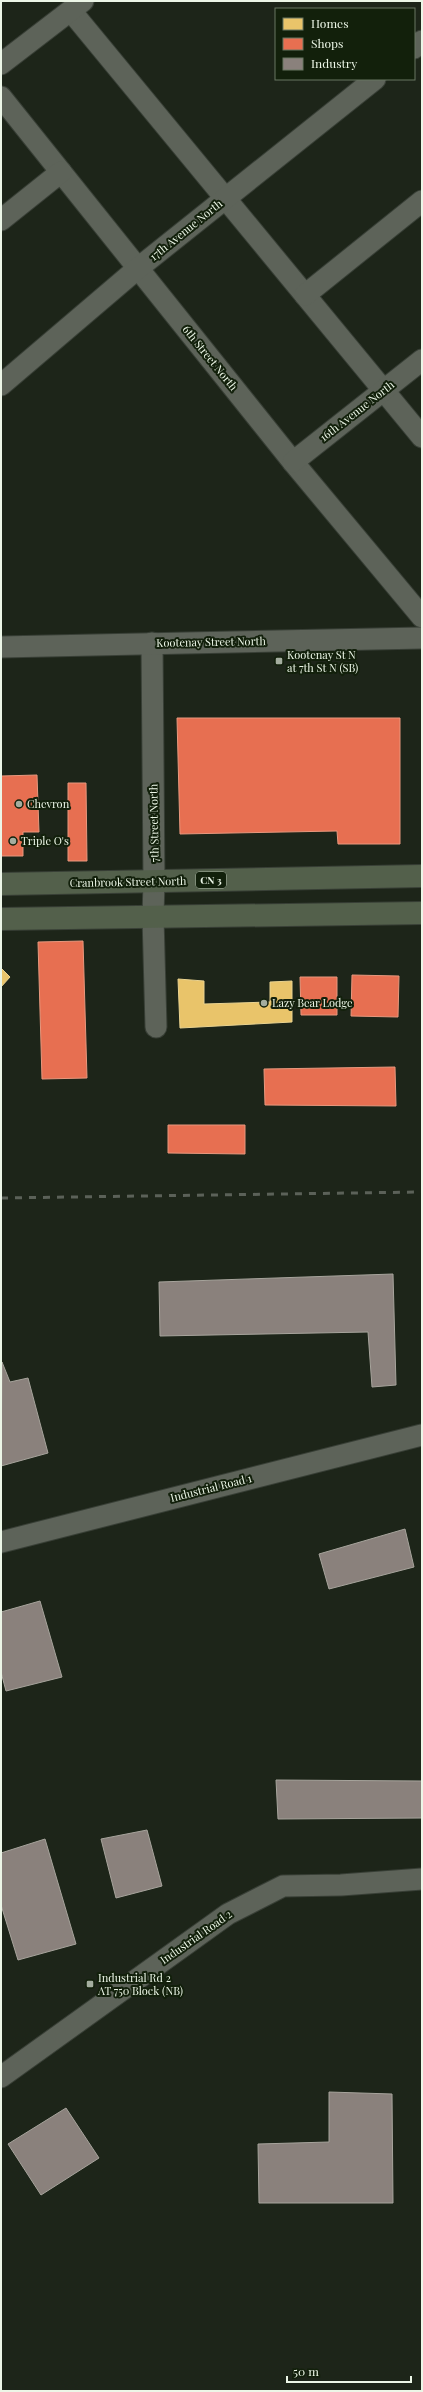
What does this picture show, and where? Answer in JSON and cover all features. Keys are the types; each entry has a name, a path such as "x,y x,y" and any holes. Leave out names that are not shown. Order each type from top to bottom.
{"highway":[{"name":"Cranbrook Street North","path":"1,884 422,876"},
{"path":"1,919 422,913"}],"street":[{"path":"1,64 77,6 226,198 422,437"},
{"name":"17th Avenue North","path":"1,385 138,269 374,80"},
{"name":"6th Street North","path":"1,97 293,462 422,617"},
{"path":"1,220 60,172"},
{"path":"305,295 422,201"},
{"name":"16th Avenue North","path":"293,462 422,360"},
{"name":"Kootenay Street North","path":"1,647 422,638"},
{"name":"7th Street North","path":"152,643 153,917 156,1027"},
{"name":"Industrial Road 1","path":"1,1542 422,1434"},
{"name":"Industrial Road 2","path":"1,2078 228,1914 259,1897 283,1886 341,1885 422,1879"}],"building: Homes":[{"path":"1,968 10,977 1,987"},
{"name":"Lazy Bear Lodge","path":"178,979 204,981 204,1004 270,1002 270,982 292,981 292,1022 180,1028"}],"building: Shops":[{"path":"177,718 400,718 400,844 338,844 337,831 180,834"},
{"name":"Chevron","path":"37,775 39,832 23,832 23,856 1,856 1,776"},
{"name":"Chevron","path":"68,783 86,783 87,861 68,861"},
{"path":"83,941 87,1078 42,1079 38,942"},
{"path":"352,975 399,976 398,1017 351,1016"},
{"path":"300,977 337,977 337,1015 301,1015"},
{"path":"395,1067 396,1106 265,1105 264,1069"},
{"path":"168,1125 245,1125 245,1154 168,1153"}],"building: Industry":[{"path":"393,1274 396,1385 372,1387 368,1332 160,1336 159,1282"},
{"path":"2,1362 10,1382 28,1378 48,1453 1,1466"},
{"path":"405,1529 414,1567 329,1589 319,1554"},
{"path":"40,1601 62,1677 6,1691 1,1672 1,1612"},
{"path":"276,1780 422,1781 422,1818 278,1819"},
{"path":"147,1830 162,1886 116,1898 101,1839"},
{"path":"45,1839 76,1944 18,1960 1,1905 1,1853"},
{"path":"329,2092 392,2094 393,2203 259,2203 258,2144 329,2142"},
{"path":"66,2108 99,2158 41,2195 8,2144"}],"railway":[{"path":"1,1198 422,1192"}],"place":[{"name":"Kootenay St N at 7th St N (SB)","path":"279,661"},
{"name":"Chevron","path":"19,804"},
{"name":"Triple O's","path":"13,841"},
{"name":"Lazy Bear Lodge","path":"264,1003"},
{"name":"Industrial Rd 2 AT 750 Block (NB)","path":"90,1984"}]}
